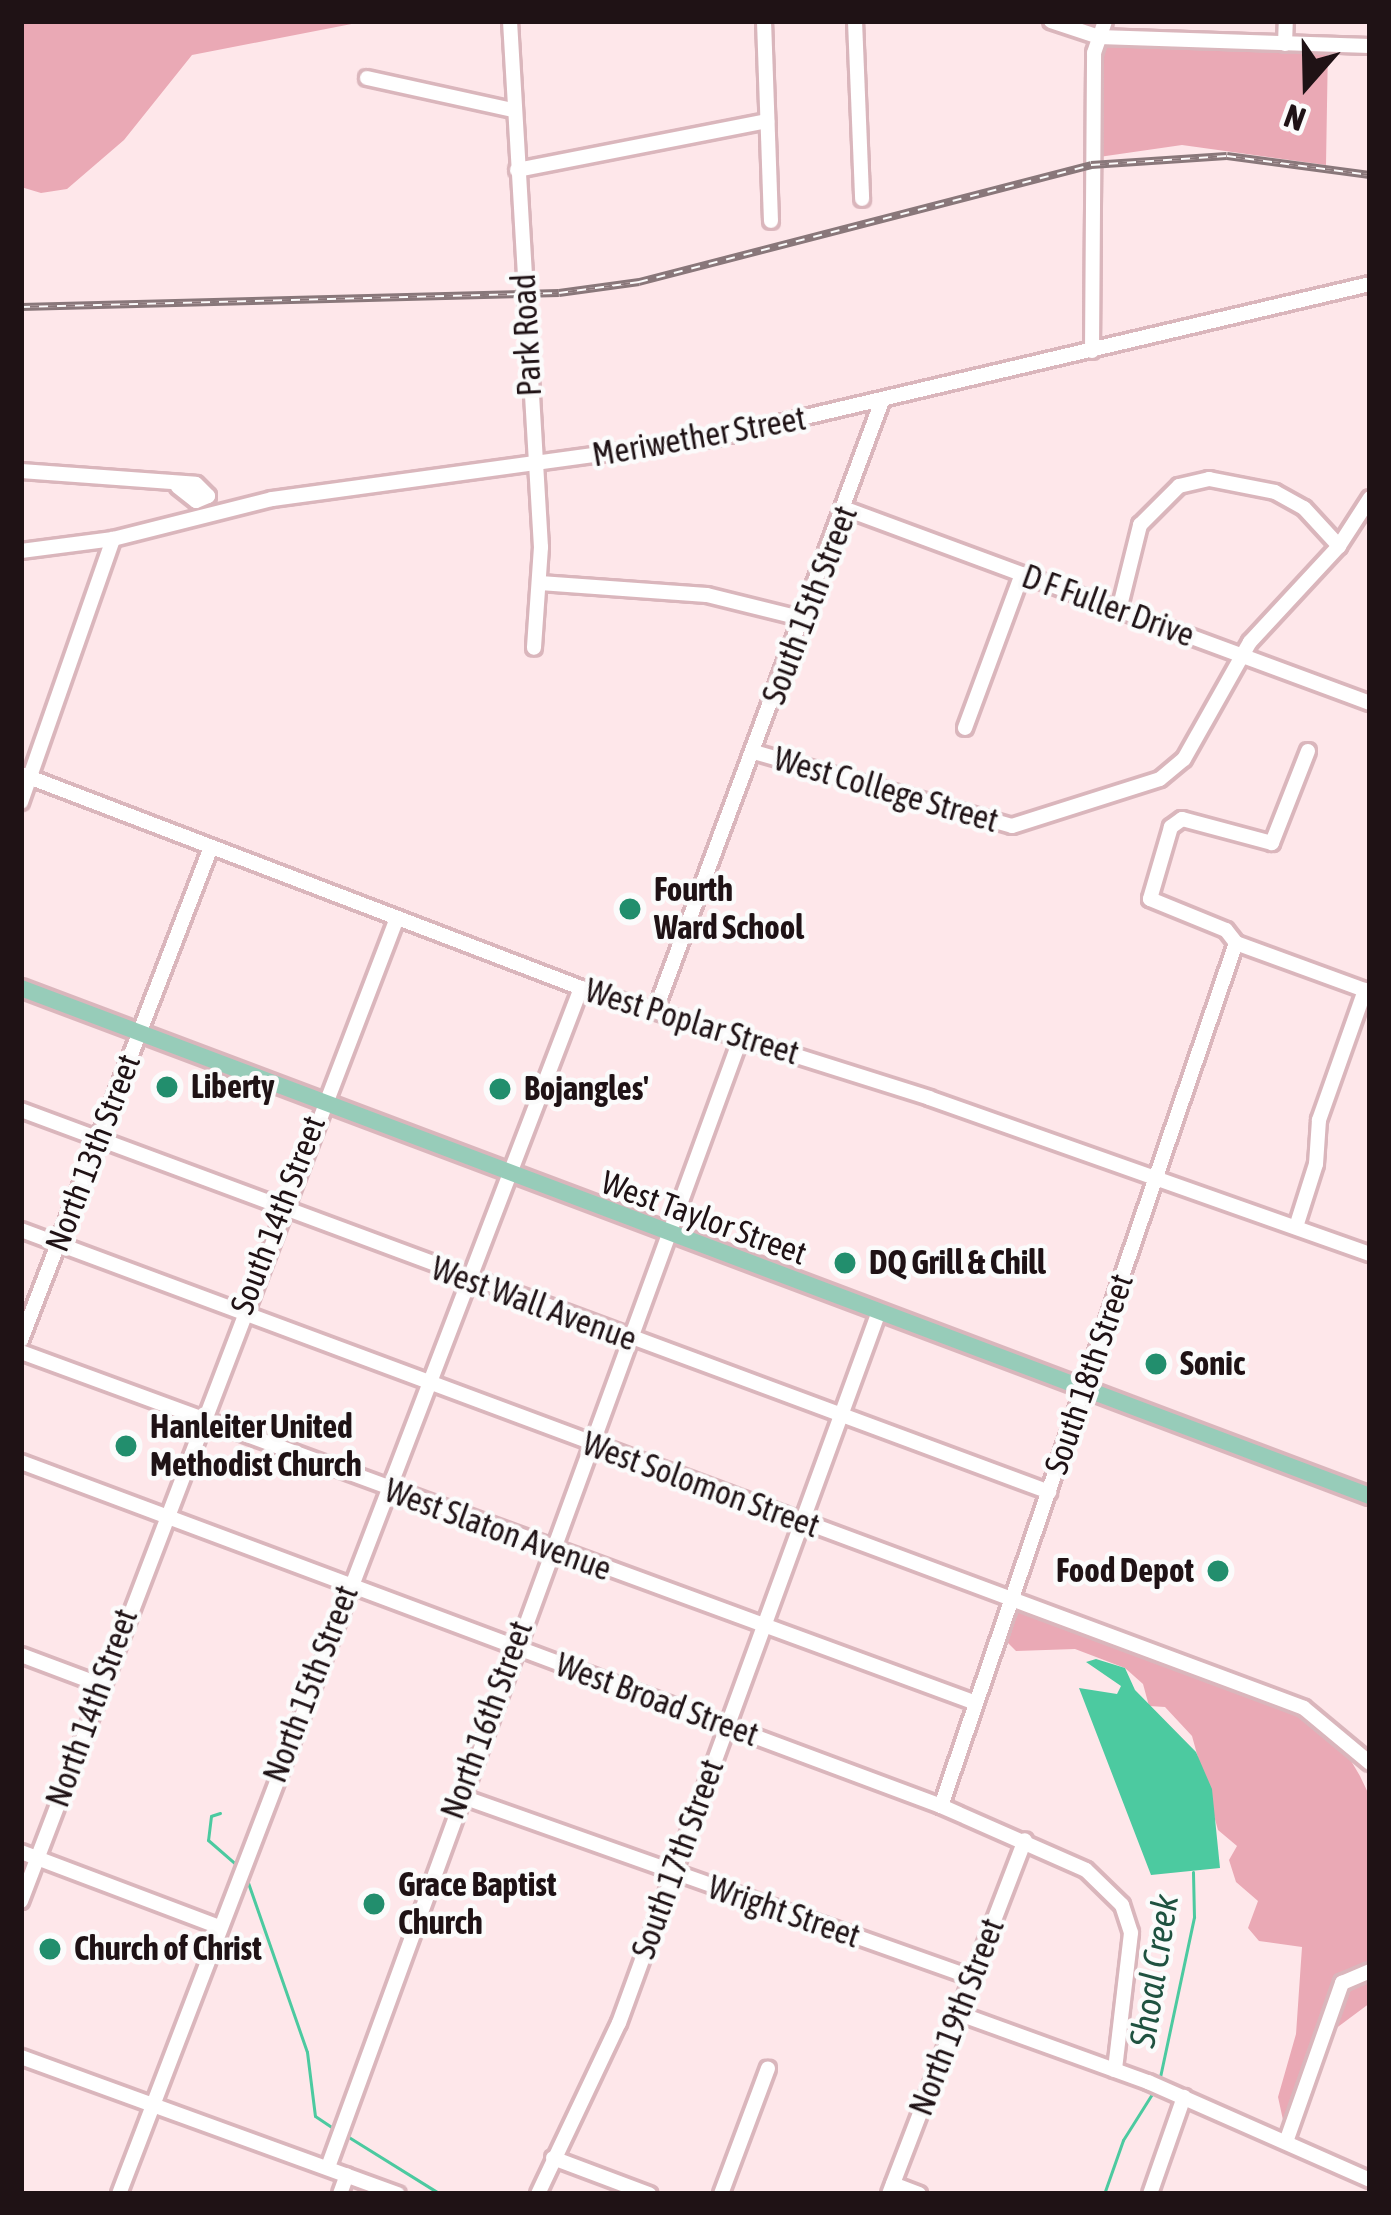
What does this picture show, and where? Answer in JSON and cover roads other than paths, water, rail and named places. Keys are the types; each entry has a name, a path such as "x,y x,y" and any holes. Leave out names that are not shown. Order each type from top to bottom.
{"main road":[{"name":"West Taylor Street","path":"21,988 664,1236 1370,1496"}],"street":[{"name":"Park Road","path":"510,21 540,584 534,648"},
{"path":"764,21 771,221"},
{"path":"855,21 862,200"},
{"path":"1051,21 1099,37 1370,46"},
{"path":"1092,351 1099,37 1105,21"},
{"path":"1285,44 1286,21"},
{"path":"367,77 513,110"},
{"path":"517,170 767,121"},
{"name":"Meriwether Street","path":"21,551 113,539 272,499 716,438 1370,284"},
{"name":"South 15th Street","path":"656,1009 846,509 882,401"},
{"path":"21,471 178,487"},
{"path":"1119,610 1140,525 1179,486 1209,479 1275,492 1304,508 1339,546"},
{"name":"West College Street","path":"754,752 1012,826 1160,778 1184,759 1241,656 1339,546 1370,498"},
{"name":"D F Fuller Drive","path":"846,509 1370,704"},
{"path":"21,802 26,776 113,539"},
{"path":"965,728 1022,574"},
{"path":"540,584 706,595 804,619"},
{"path":"1296,1227 1316,1164 1319,1120 1368,991 1236,943 1226,930 1150,898 1171,827 1182,819 1272,843 1308,751"},
{"name":"West Poplar Street","path":"26,776 581,988 740,1037 1370,1254"},
{"name":"North 13th Street","path":"21,1340 211,848"},
{"name":"South 14th Street","path":"163,1514 397,918"},
{"name":"South 18th Street","path":"941,1806 1236,943"},
{"path":"506,1176 581,988"},
{"name":"North 16th Street","path":"328,2167 587,1443 740,1037"},
{"name":"West Wall Avenue","path":"21,1110 464,1279 1048,1492"},
{"name":"North 15th Street","path":"118,2194 506,1176"},
{"name":"West Solomon Street","path":"21,1230 1304,1708 1369,1761"},
{"name":"South 17th Street","path":"538,2194 602,2066 878,1314"},
{"name":"West Slaton Avenue","path":"21,1352 976,1703"},
{"name":"West Broad Street","path":"21,1462 941,1806 1087,1870 1122,1905 1131,1933 1130,1976 1115,2070"},
{"name":"North 14th Street","path":"21,1901 163,1514"},
{"path":"21,1655 100,1685"},
{"name":"Wright Street","path":"460,1796 973,1978"},
{"name":"North 19th Street","path":"891,2189 1024,1840"},
{"path":"21,1852 219,1928"},
{"path":"1286,2142 1342,1983 1370,1971"},
{"path":"960,2014 1184,2097 1370,2180"},
{"path":"21,2057 398,2194"},
{"path":"722,2194 768,2068"},
{"path":"1150,2194 1184,2097"},
{"path":"553,2158 649,2194"},
{"path":"340,2194 347,2175"},
{"path":"891,2189 919,2194"}],"waterway":[{"path":"220,1813 211,1816 208,1840 239,1867"},
{"name":"Shoal Creek","path":"1160,2077 1194,1917 1193,1872"},
{"path":"245,1874 307,2052 315,2116 334,2129"},
{"name":"Shoal Creek","path":"1104,2194 1123,2140 1152,2094"},
{"path":"347,2136 440,2194"}],"railway":[{"path":"21,307 559,293 639,282 1091,165 1227,156 1370,175"}],"place":[{"name":"Fourth Ward School","path":"630,909"},
{"name":"Liberty","path":"167,1087"},
{"name":"Bojangles'","path":"500,1089"},
{"name":"DQ Grill & Chill","path":"845,1263"},
{"name":"Sonic","path":"1156,1364"},
{"name":"Hanleiter United Methodist Church","path":"126,1446"},
{"name":"Food Depot","path":"1218,1571"},
{"name":"Grace Baptist Church","path":"374,1904"},
{"name":"Church of Christ","path":"50,1949"}]}
